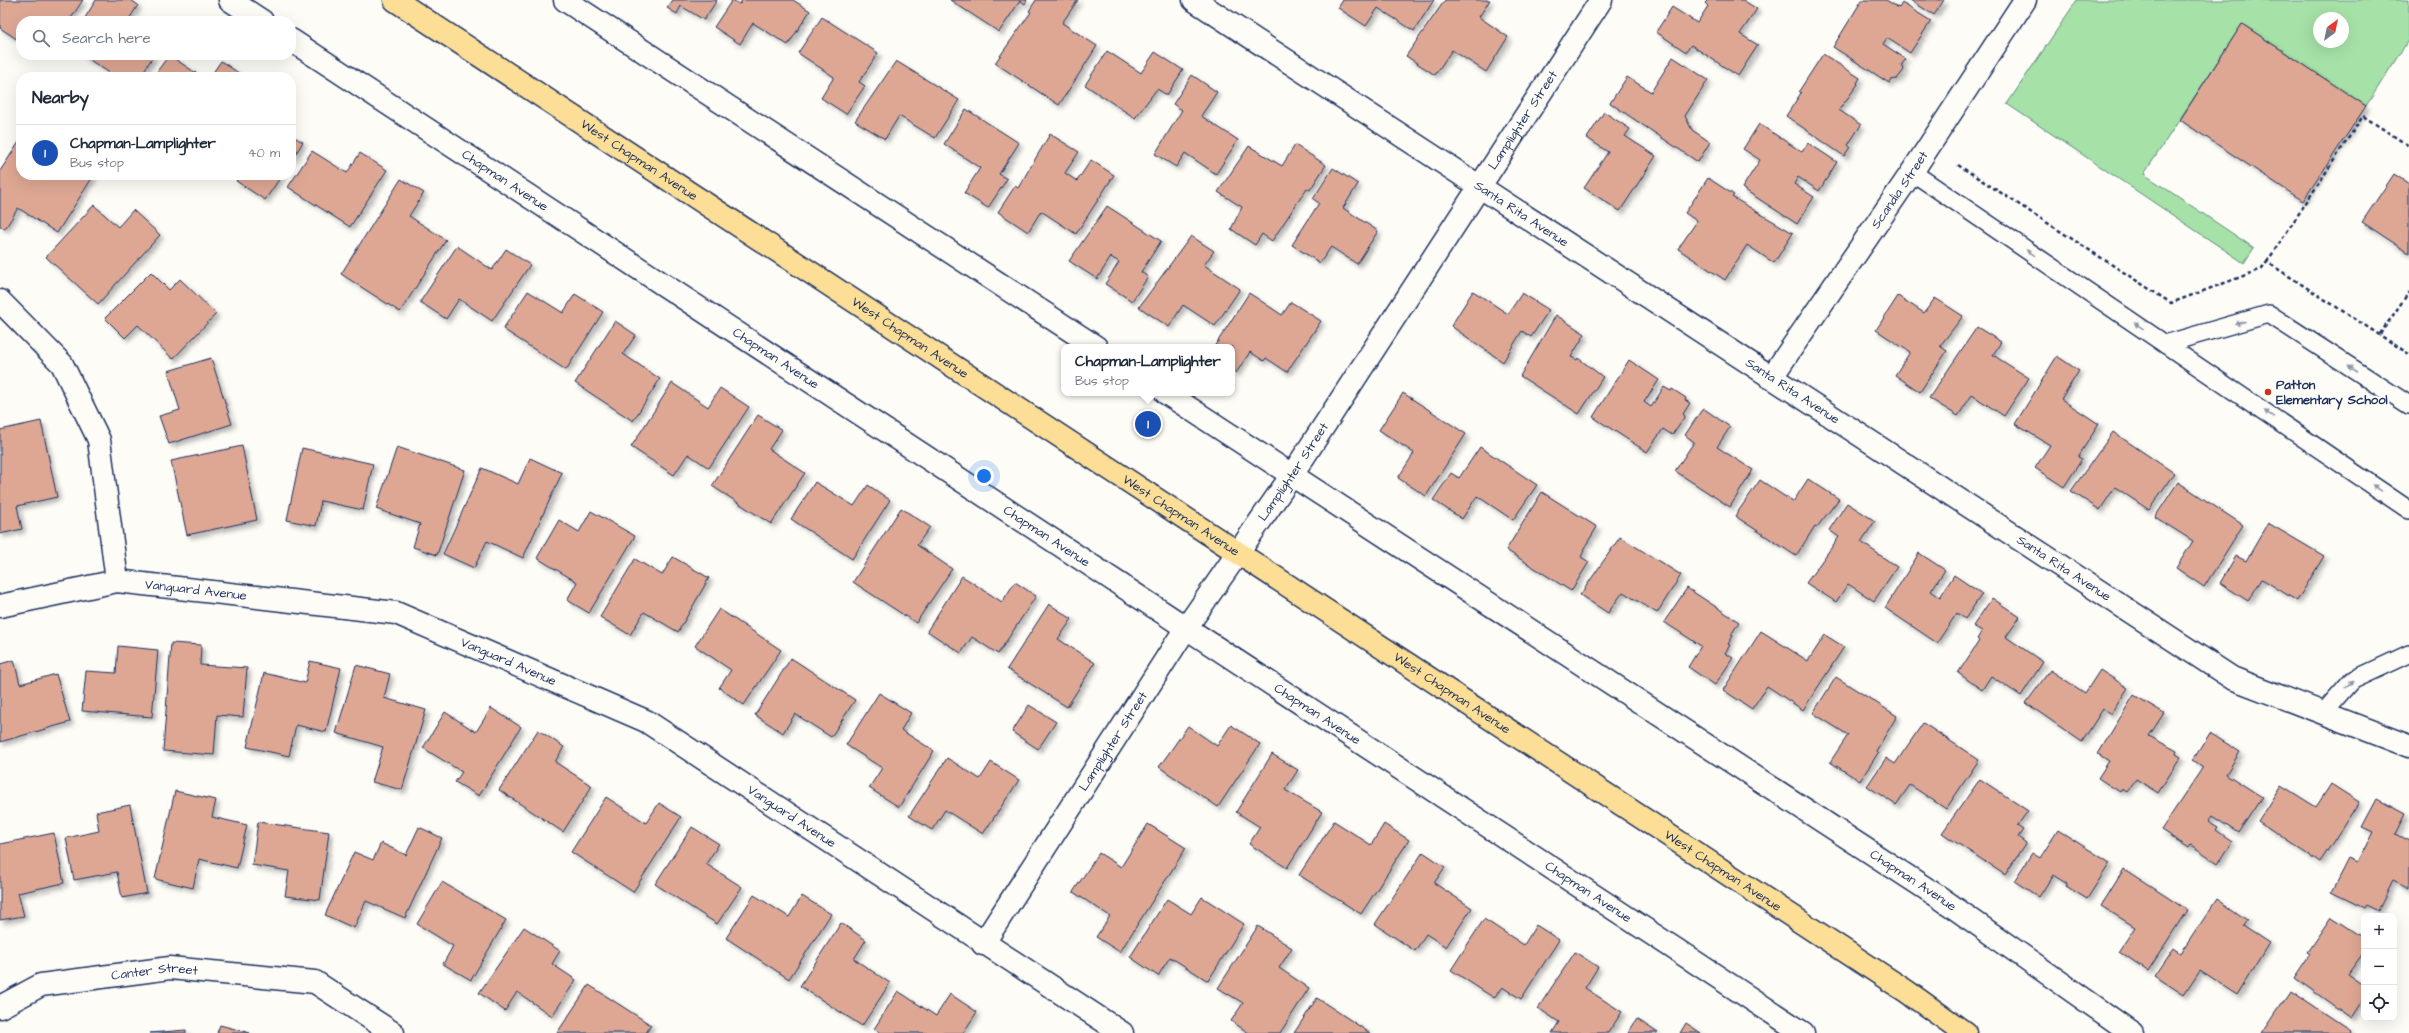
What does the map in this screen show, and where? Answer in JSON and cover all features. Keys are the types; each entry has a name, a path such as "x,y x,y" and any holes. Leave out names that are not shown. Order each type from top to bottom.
{"main road":[{"name":"West Chapman Avenue","path":"395,0 1906,991 1965,1033"}],"street":[{"path":"230,0 254,16"},
{"path":"565,0 1091,344"},
{"name":"Santa Rita Avenue","path":"1194,0 2232,678 2409,746"},
{"name":"Lamplighter Street","path":"983,944 1186,628 1292,476 1601,0"},
{"name":"Scandia Street","path":"1771,378 1912,172 2026,0"},
{"name":"Chapman Avenue","path":"296,43 1802,1033"},
{"path":"0,301 62,364 99,440 117,581"},
{"name":"Chapman Avenue","path":"1171,396 1939,897 2132,1033"},
{"name":"Vanguard Avenue","path":"0,606 117,581 396,613 646,721 983,944 1122,1033"},
{"name":"Canter Street","path":"0,1007 41,985 170,968 315,982 394,1033"}],"lane":[{"path":"1912,172 2409,510"},
{"path":"2165,344 2269,314 2409,405"},
{"path":"2322,713 2351,681 2409,654"}],"path":[{"path":"1958,165 2171,303 2262,269 2363,116 2409,146"},
{"path":"2267,262 2409,354"},
{"path":"2380,334 2409,292"}],"green space":[{"path":"2077,0 2409,0 2409,39 2366,106 2242,24 2144,174 2254,248 2244,263 2007,104"}],"building":[{"path":"0,0 83,0 72,16 16,16 16,39 0,28"},
{"path":"96,0 131,0 138,5 131,16 86,16"},
{"path":"673,0 717,0 704,20 681,6 677,14 667,8"},
{"path":"732,0 740,4 742,0 793,0 810,11 788,45 753,23 740,44 714,27"},
{"path":"950,0 1027,0 1025,4 1020,1 999,32"},
{"path":"1036,0 1078,0 1062,23 1097,46 1059,105 995,63 1031,12 1029,11"},
{"path":"1343,0 1434,0 1414,31 1378,8 1366,26 1338,8"},
{"path":"1445,0 1490,0 1479,17 1508,37 1486,72 1452,50 1435,75 1406,56"},
{"path":"1708,0 1743,0 1757,9 1740,34 1758,45 1738,76 1691,45 1686,52 1656,32 1672,7 1697,23 1708,6 1705,3"},
{"path":"1862,0 1886,0 1899,8 1902,3 1931,21 1910,53 1887,38 1883,44 1906,59 1902,64 1904,70 1897,79 1891,80 1889,83 1833,47"},
{"path":"1910,0 1944,0 1934,15"},
{"path":"822,17 878,53 859,82 865,86 846,114 821,98 834,77 798,53"},
{"path":"2242,24 2366,106 2303,201 2180,120"},
{"path":"1107,51 1141,73 1155,52 1183,70 1167,95 1157,89 1135,118 1085,85"},
{"path":"1823,54 1860,78 1857,83 1858,84 1839,110 1861,125 1848,145 1850,147 1844,156 1786,116 1801,93 1799,91"},
{"path":"1673,57 1708,80 1685,116 1692,130 1710,142 1698,162 1610,103 1627,77 1651,92"},
{"path":"90,60 151,60 143,72 108,72"},
{"path":"165,60 176,60 194,72 157,72"},
{"path":"221,61 237,72 213,72"},
{"path":"896,61 959,100 935,138 899,116 885,139 855,121"},
{"path":"1192,75 1217,92 1201,116 1238,140 1216,174 1185,153 1176,167 1155,154 1182,110 1173,104"},
{"path":"966,109 1019,143 999,174 1007,179 988,208 964,193 980,168 944,144"},
{"path":"1604,112 1630,129 1625,136 1656,156 1620,211 1584,188 1608,152 1587,138"},
{"path":"1759,124 1802,152 1808,143 1837,162 1819,191 1798,177 1794,184 1814,197 1797,224 1742,188 1760,160 1743,149"},
{"path":"1050,134 1079,152 1065,173 1077,181 1091,160 1114,175 1076,234 1041,211 1028,232 998,212 1015,186 1018,188"},
{"path":"296,138 303,142 296,153"},
{"path":"1295,145 1326,165 1310,190 1307,188 1272,241 1262,234 1255,245 1231,229 1242,207 1218,192 1249,146 1282,166"},
{"path":"16,147 16,180 91,180 57,233 18,208 5,229 0,226 0,171"},
{"path":"312,151 347,173 360,153 387,170 350,227 288,187 293,180 296,180 296,175"},
{"path":"1333,168 1358,184 1343,208 1378,231 1357,264 1331,247 1320,263 1292,245 1319,203 1313,199"},
{"path":"2394,174 2409,184 2409,253 2362,222"},
{"path":"1708,178 1734,195 1732,197 1793,233 1774,263 1747,245 1725,280 1678,249 1697,221 1685,213"},
{"path":"401,179 424,193 409,216 446,240 400,312 341,274"},
{"path":"237,180 279,180 265,200 236,181"},
{"path":"94,205 118,227 133,210 160,235 98,304 46,257"},
{"path":"1107,206 1161,241 1141,272 1148,277 1132,301 1105,284 1119,262 1111,257 1097,279 1069,261"},
{"path":"1191,236 1214,251 1204,265 1240,289 1215,326 1183,305 1169,327 1139,307"},
{"path":"457,246 492,270 506,249 530,265 492,321 459,299 446,319 420,302"},
{"path":"151,272 169,290 180,279 216,314 173,359 138,325 125,338 105,318"},
{"path":"528,291 563,313 575,294 603,312 566,370 503,329"},
{"path":"1473,291 1508,314 1522,293 1549,310 1531,337 1522,331 1503,362 1451,326"},
{"path":"1249,293 1282,315 1291,302 1321,321 1287,372 1266,358 1264,361 1250,352 1236,373 1235,344 1216,344"},
{"path":"1898,296 1924,313 1935,298 1963,316 1940,346 1947,351 1920,392 1895,375 1910,352 1876,330"},
{"path":"1556,315 1585,334 1571,357 1577,360 1578,358 1603,377 1579,414 1520,376"},
{"path":"615,321 636,335 623,354 660,379 633,421 575,383"},
{"path":"1977,327 2001,342 1993,355 2029,378 2004,416 1972,395 1958,416 1929,398"},
{"path":"2057,356 2079,371 2061,399 2099,424 2078,457 2082,459 2064,487 2035,468 2050,445 2015,424"},
{"path":"211,358 232,424 169,444 159,416 180,410 168,371"},
{"path":"1629,360 1659,380 1644,402 1651,407 1664,387 1671,391 1672,389 1686,398 1685,400 1690,403 1683,414 1685,416 1672,435 1663,429 1647,452 1593,417"},
{"path":"672,383 708,407 720,388 749,407 709,468 688,454 674,475 631,447"},
{"path":"1403,393 1466,434 1426,496 1398,478 1414,453 1379,430"},
{"path":"1703,408 1730,427 1717,447 1753,470 1730,507 1675,471 1694,442 1685,435"},
{"path":"758,415 782,430 769,449 805,473 771,524 712,486"},
{"path":"41,421 57,497 17,506 22,529 0,534 0,430"},
{"path":"2113,432 2174,473 2149,510 2115,487 2100,510 2071,491"},
{"path":"242,446 257,520 187,535 171,461"},
{"path":"397,447 465,470 437,555 413,547 420,524 376,509"},
{"path":"1480,447 1537,485 1513,520 1477,496 1462,519 1433,500 1451,473 1459,478"},
{"path":"302,448 373,464 363,510 321,501 316,526 287,520"},
{"path":"530,458 562,473 523,558 487,541 474,568 443,554 482,468 518,484"},
{"path":"1808,479 1839,499 1817,527 1815,526 1796,556 1735,516 1760,480 1793,502"},
{"path":"815,482 854,506 868,485 890,500 852,559 791,519"},
{"path":"2178,482 2243,525 2204,587 2176,568 2193,541 2155,517"},
{"path":"1542,492 1597,527 1583,550 1584,551 1581,557 1589,562 1571,591 1506,550"},
{"path":"1847,503 1875,521 1861,542 1897,567 1874,601 1848,584 1836,602 1806,583 1839,537 1829,530"},
{"path":"901,508 930,527 917,545 952,569 916,623 853,582"},
{"path":"591,511 635,536 589,613 567,600 577,582 537,558 559,520 579,532"},
{"path":"2268,523 2324,556 2297,601 2262,579 2248,601 2220,583 2236,556 2246,561"},
{"path":"1620,537 1681,575 1657,613 1623,592 1608,613 1580,595"},
{"path":"1919,553 1945,570 1931,591 1940,597 1954,575 1982,594 1965,619 1957,613 1937,643 1885,608"},
{"path":"673,557 709,578 678,632 644,612 630,635 600,617 635,559 662,575"},
{"path":"962,576 1002,602 1015,582 1036,596 998,654 972,637 961,653 927,631"},
{"path":"1687,588 1739,622 1731,635 1733,636 1728,644 1730,645 1725,653 1733,658 1715,685 1688,667 1701,646 1664,622"},
{"path":"1992,598 2020,617 2006,637 2043,662 2021,696 1991,676 1982,690 1958,673 1979,641 1977,639 1982,631 1973,626"},
{"path":"1049,604 1072,619 1058,639 1095,663 1067,707 1007,669"},
{"path":"719,609 781,650 744,705 719,688 731,670 695,646"},
{"path":"1761,631 1808,661 1825,635 1844,647 1803,710 1767,686 1752,709 1723,690"},
{"path":"171,643 201,645 200,665 247,668 243,717 217,715 214,755 163,751"},
{"path":"118,646 158,650 152,717 82,711 86,671 116,673"},
{"path":"791,658 855,700 831,737 795,714 783,733 755,715"},
{"path":"14,660 20,684 56,674 70,722 0,742 0,664"},
{"path":"310,661 341,668 326,732 296,725 289,756 247,747 264,673 305,683"},
{"path":"356,665 390,674 384,698 426,710 402,790 372,782 383,747 336,733"},
{"path":"2050,670 2085,693 2100,670 2128,688 2111,714 2103,709 2082,742 2026,703"},
{"path":"1836,677 1897,716 1876,751 1878,753 1860,781 1830,762 1848,735 1813,713"},
{"path":"879,693 911,713 901,730 934,751 899,807 869,788 882,768 846,745"},
{"path":"2134,695 2164,713 2149,736 2177,751 2176,754 2181,757 2158,793 2136,779 2127,792 2122,789 2120,792 2098,778 2109,761 2098,754"},
{"path":"1029,705 1056,722 1038,749 1012,732"},
{"path":"491,708 521,727 479,796 455,782 462,772 423,748 445,712 476,732"},
{"path":"1923,723 1979,760 1946,809 1910,785 1896,805 1867,786 1886,758 1895,764"},
{"path":"1231,725 1260,744 1218,807 1159,767 1188,726 1217,746"},
{"path":"538,730 564,747 555,762 592,786 563,832 499,790"},
{"path":"2210,733 2240,752 2226,774 2262,797 2238,833 2212,816 2208,821 2218,827 2216,830 2232,841 2218,863 2191,845 2189,848 2161,830 2203,767 2193,760"},
{"path":"1272,754 1298,770 1285,790 1322,812 1287,868 1249,844 1260,827 1236,812"},
{"path":"947,758 980,779 991,762 1019,780 983,834 945,810 932,830 909,816"},
{"path":"1980,779 2028,811 2017,826 2023,830 2018,837 2026,843 2005,875 1942,833"},
{"path":"2331,784 2359,802 2320,862 2258,821 2281,785 2316,807"},
{"path":"175,791 216,800 212,817 247,825 237,868 199,859 193,888 155,879"},
{"path":"606,797 646,823 659,803 681,817 633,892 571,852"},
{"path":"2377,799 2405,814 2395,834 2409,841 2409,889 2393,881 2378,911 2366,905 2364,908 2331,892 2348,859 2357,863 2373,832 2362,827"},
{"path":"130,805 147,893 122,898 117,872 74,880 66,838 99,831 96,812"},
{"path":"1334,821 1371,845 1384,824 1409,840 1361,914 1299,875"},
{"path":"258,822 329,832 320,900 285,896 289,871 252,865"},
{"path":"1148,824 1186,848 1120,952 1096,937 1110,916 1073,892 1099,853 1121,867"},
{"path":"419,827 442,838 405,918 366,901 354,928 325,915 354,852 373,860 381,843 406,855"},
{"path":"692,827 719,844 706,864 742,887 717,924 655,884"},
{"path":"2058,830 2110,863 2087,899 2066,886 2067,884 2053,875 2039,897 2014,881 2032,853 2040,858"},
{"path":"54,833 64,883 18,893 24,916 0,920 0,844"},
{"path":"1423,852 1445,867 1434,883 1472,908 1446,947 1426,934 1415,951 1375,924"},
{"path":"2124,869 2187,910 2148,971 2119,951 2135,927 2101,906"},
{"path":"442,882 506,920 471,980 443,964 453,946 417,924"},
{"path":"754,895 789,917 802,896 831,914 789,979 726,938"},
{"path":"1202,897 1244,924 1208,981 1170,957 1158,976 1130,957 1167,899 1191,914"},
{"path":"2217,899 2247,920 2243,926 2269,943 2237,995 2200,971 2184,995 2155,976 2174,948 2181,953"},
{"path":"2332,917 2361,936 2361,956 2348,974 2361,983 2361,1003 2351,1018 2295,978 2311,954 2308,952"},
{"path":"1484,919 1524,945 1536,925 1559,940 1521,999 1502,987 1494,998 1451,970"},
{"path":"841,923 866,940 854,959 890,983 862,1026 800,986"},
{"path":"1258,926 1292,948 1279,968 1309,988 1280,1033 1249,1033 1231,1021 1243,1003 1218,988"},
{"path":"524,927 560,951 552,964 576,980 552,1016 517,992 505,1011 479,993"},
{"path":"1575,952 1598,967 1585,988 1622,1012 1608,1033 1552,1033 1559,1022 1538,1008"},
{"path":"589,985 651,1025 646,1033 557,1033"},
{"path":"898,991 936,1016 950,994 977,1012 963,1033 881,1033 874,1029"},
{"path":"2290,991 2350,1031 2349,1033 2262,1033"},
{"path":"1317,998 1370,1033 1294,1033"},
{"path":"1637,1019 1658,1033 1628,1033"},
{"path":"1686,1023 1701,1033 1680,1033"},
{"path":"220,1025 250,1033 217,1033"},
{"path":"186,1030 186,1033 150,1033"}],"place":[{"name":"Patton Elementary School","path":"2268,392"},
{"name":"Chapman-Lamplighter","path":"1148,424"}]}
